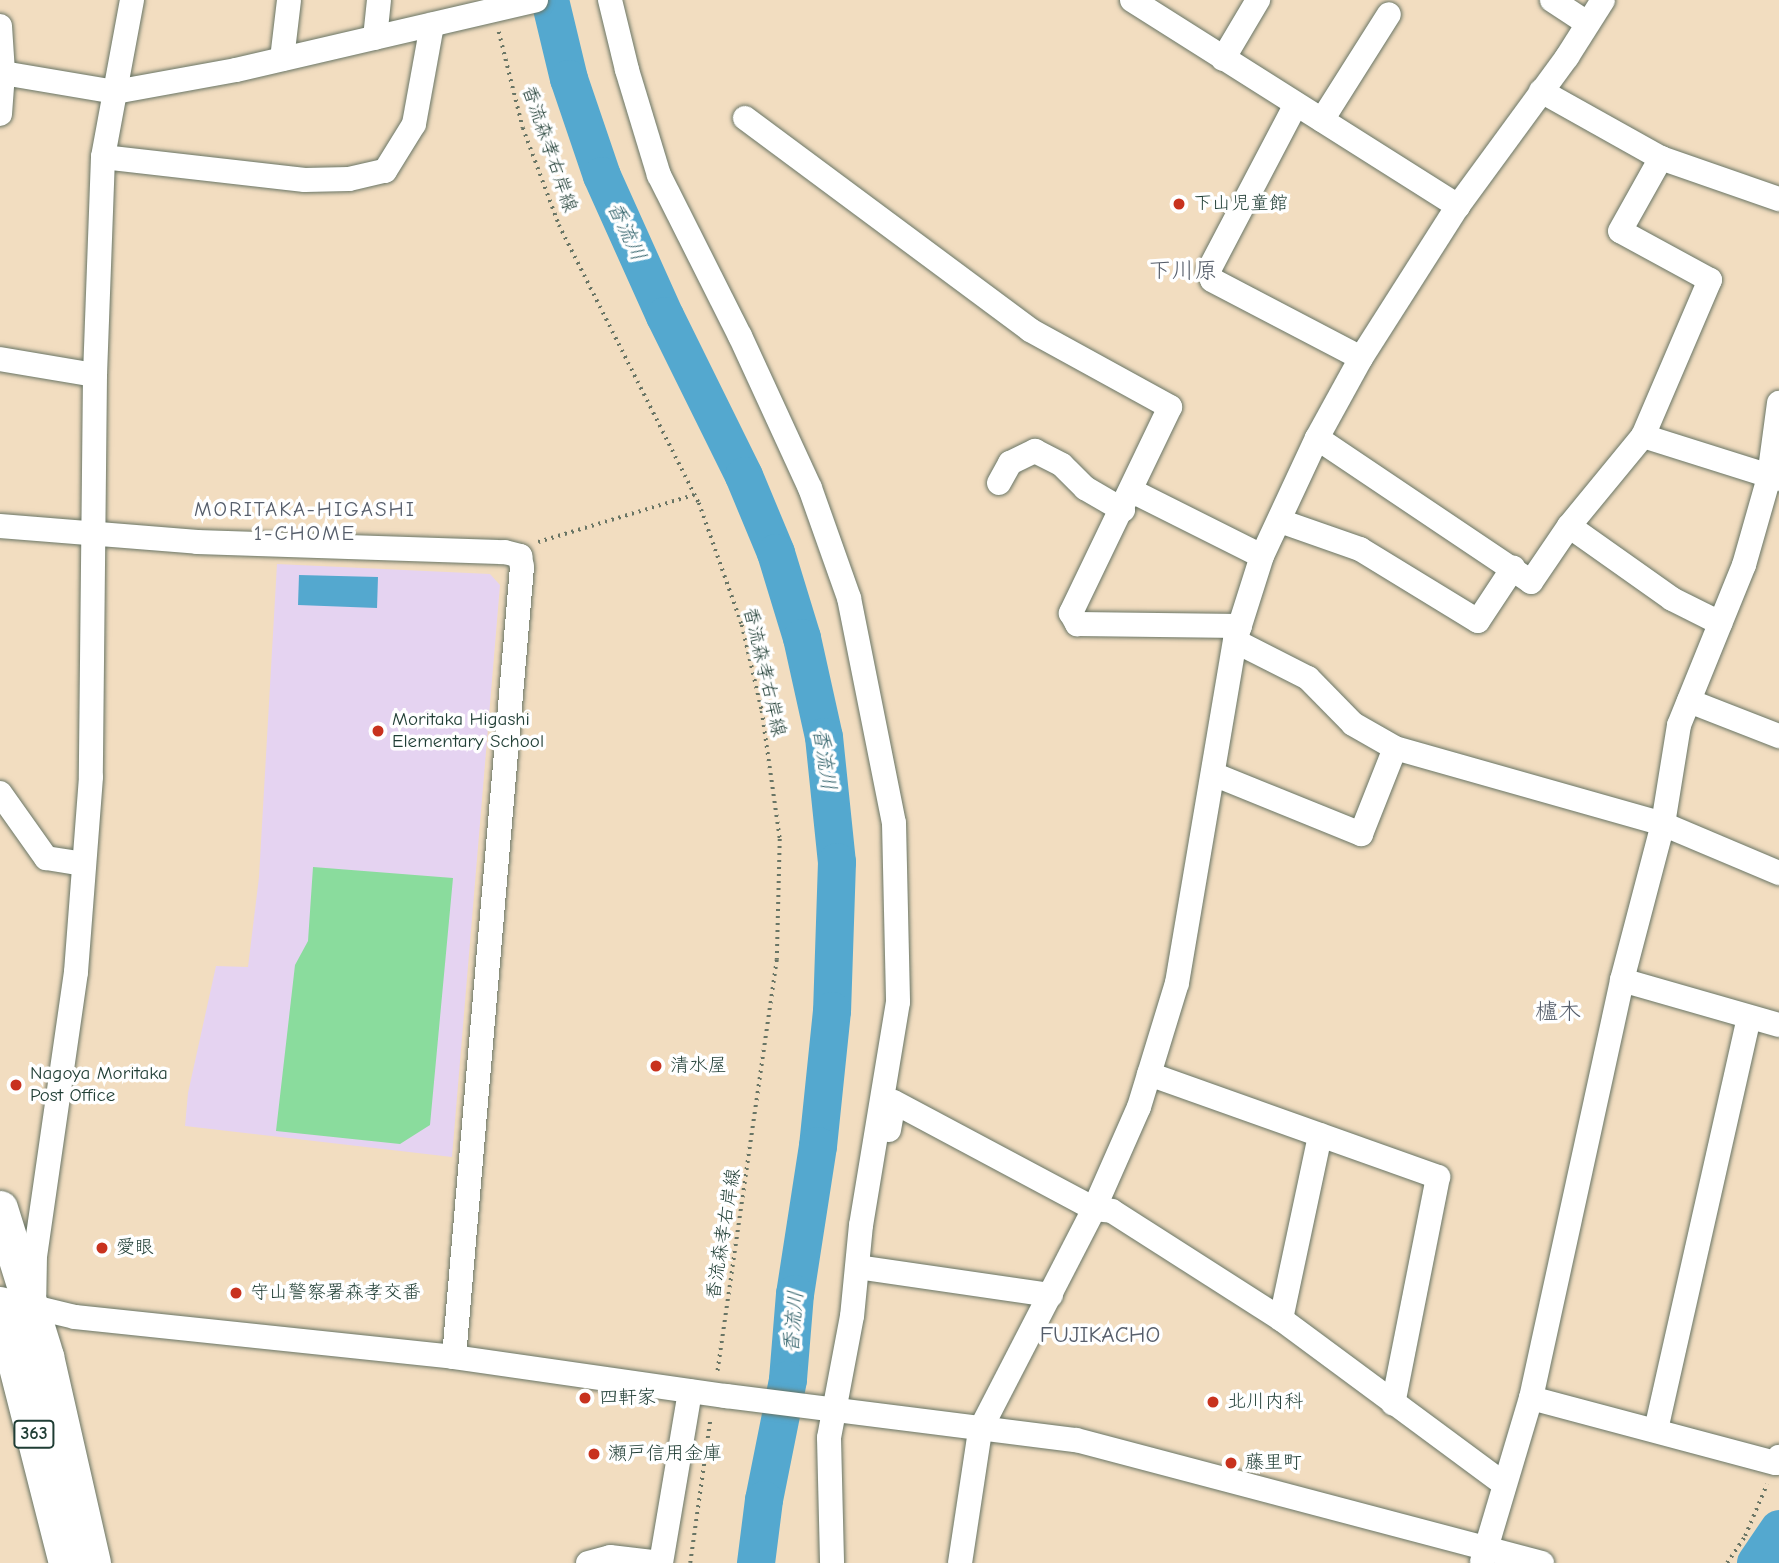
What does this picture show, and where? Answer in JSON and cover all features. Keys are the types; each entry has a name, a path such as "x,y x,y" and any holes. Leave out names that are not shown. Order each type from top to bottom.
{"highway":[{"name":"363","path":"0,1208 34,1309 93,1563"},
{"name":"363","path":"0,1304 66,1563"}],"street":[{"path":"34,1309 35,1255 76,972 82,864 91,777 94,375 103,157 132,0"},
{"path":"282,59 289,0"},
{"path":"375,38 379,0"},
{"path":"4,73 115,92 282,59 536,0"},
{"path":"610,0 626,70 659,175 740,337 810,488 849,598 878,729 894,823 898,1002 861,1225 858,1267 830,1410 827,1468 832,1563"},
{"path":"1132,0 1295,106 1322,120 1458,206"},
{"path":"1223,59 1258,0"},
{"path":"1552,0 1587,23"},
{"path":"960,1563 980,1430 1094,1209 1139,1107 1177,983 1238,634 1262,556 1317,438 1361,358 1458,206 1603,0"},
{"path":"1322,120 1389,14"},
{"path":"103,157 305,180 349,179 385,171 414,124 432,25"},
{"path":"0,26 4,73 0,114"},
{"path":"1541,91 1661,158 1779,200"},
{"path":"1295,106 1209,270 1212,279 1361,358"},
{"path":"745,118 1030,330 1170,407 1071,613 1077,624 1238,634 1308,678 1353,724 1395,748 1663,824 1779,873"},
{"path":"1317,438 1531,582 1569,526 1643,436 1710,279 1620,231 1661,158"},
{"path":"0,359 94,375"},
{"path":"1483,1556 1531,1398 1622,980 1663,824 1679,725 1744,565 1774,478 1779,402"},
{"path":"1643,436 1774,478"},
{"path":"999,483 1010,463 1035,451 1062,465 1085,488 1127,501 1262,556"},
{"path":"1280,521 1360,549 1478,621 1513,568"},
{"path":"0,526 197,542 505,552 520,556 454,1357"},
{"path":"1569,526 1672,599 1720,623"},
{"path":"1689,701 1779,736"},
{"path":"1213,774 1361,834 1395,748"},
{"path":"0,793 46,858 82,864"},
{"path":"1622,980 1779,1025"},
{"path":"1656,1430 1749,1017"},
{"path":"1149,1074 1438,1177 1393,1405"},
{"path":"861,1225 875,1224 894,1102 1094,1209 1112,1211 1281,1319 1393,1405 1503,1483"},
{"path":"1281,1319 1320,1135"},
{"path":"858,1267 1051,1295"},
{"path":"0,1295 34,1309 75,1317 454,1357 710,1394 1076,1440 1483,1556 1542,1563"},
{"path":"588,1563 610,1557 661,1563 710,1394"},
{"path":"1531,1398 1777,1460"}],"path":[{"name":"香流森孝右岸線","path":"501,9 523,128 559,225 694,495 742,625 762,711 780,839 777,960 769,1030 710,1394 690,1563"},
{"path":"520,556 540,540 694,495"},
{"path":"1727,1563 1745,1536 1777,1460"}],"shaded area":[{"name":"Moritaka Higashi Elementary School","path":"277,564 490,574 500,585 452,1157 185,1126 188,1093 216,966 248,967 259,877"}],"green space":[{"path":"313,867 453,878 430,1125 400,1144 276,1131 295,965 308,941"}],"water":[{"path":"299,575 378,577 377,608 298,605"}],"waterway":[{"name":"香流川","path":"550,0 569,79 602,176 665,316 744,476 776,553 802,638 824,737 837,862 832,1011 818,1146 795,1294 788,1380 764,1500 756,1563"},
{"path":"1756,1563 1779,1529"}],"place":[{"name":"下山児童館","path":"1179,204"},
{"name":"Moritaka Higashi Elementary School","path":"378,731"},
{"name":"清水屋","path":"656,1066"},
{"name":"Nagoya Moritaka Post Office","path":"16,1085"},
{"name":"愛眼","path":"102,1248"},
{"name":"守山警察署森孝交番","path":"236,1293"},
{"name":"四軒家","path":"585,1398"},
{"name":"北川内科","path":"1213,1402"},
{"name":"瀬戸信用金庫","path":"594,1454"},
{"name":"藤里町","path":"1231,1463"}],"district":[{"name":"下川原","path":"1183,271"},
{"name":"MORITAKA-HIGASHI 1-CHOME","path":"305,521"},
{"name":"櫨木","path":"1558,1012"},
{"name":"FUJIKACHO","path":"1100,1335"}]}
